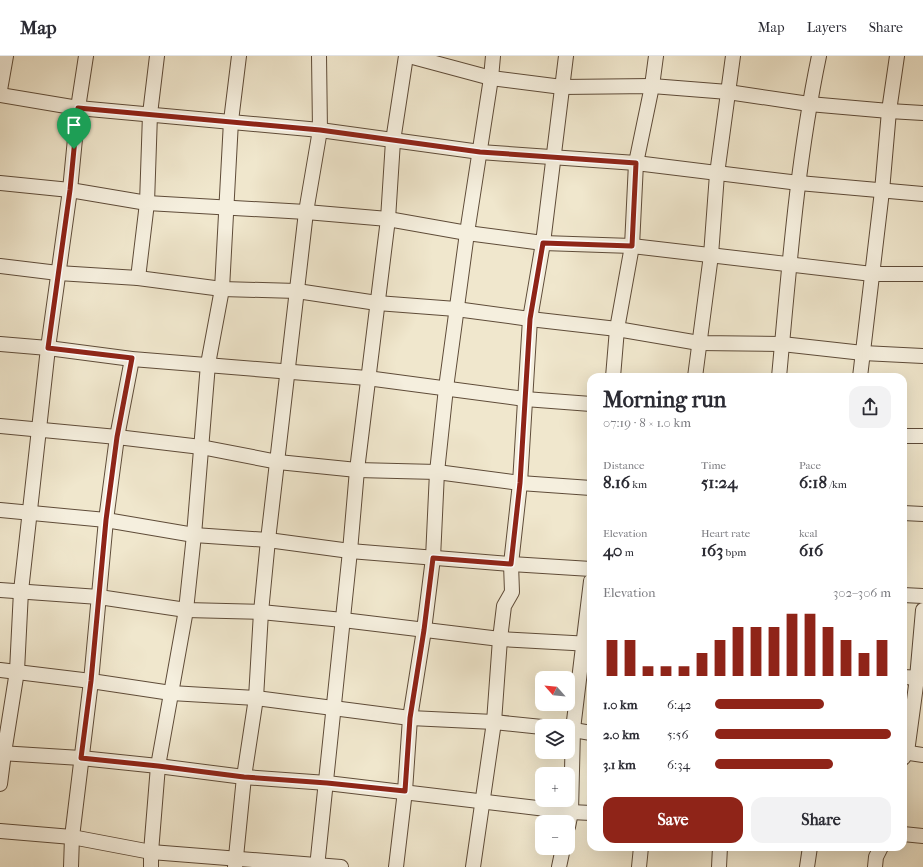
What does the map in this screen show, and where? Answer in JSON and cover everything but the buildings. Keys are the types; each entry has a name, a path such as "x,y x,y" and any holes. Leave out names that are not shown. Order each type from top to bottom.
{"street":[{"path":"0,90 6,56"},
{"path":"0,784 2,753 17,671 21,591 29,512 48,348 70,190 78,108 86,56"},
{"path":"138,278 147,203 150,114 157,56"},
{"path":"152,867 151,852 158,766 186,610 194,535 208,364 222,289 230,121 239,56"},
{"path":"235,863 244,777 256,698 268,540 306,212 320,130 319,56"},
{"path":"317,866 327,783 367,378 388,219 393,141 406,56"},
{"path":"409,56 491,78 562,87 652,86 728,92 809,104 889,112 923,113"},
{"path":"396,867 405,791 410,718 424,630 433,558 437,472 446,388 456,309 494,56"},
{"path":"473,867 494,722 504,606 512,592 511,564 520,483 530,319 543,243 566,56"},
{"path":"613,373 617,329 632,246 636,163 652,86 656,56"},
{"path":"695,373 711,255 717,174 733,56"},
{"path":"780,373 799,183 809,104 819,56"},
{"path":"860,373 896,56"},
{"path":"0,95 78,108 320,130 480,152 636,163 799,183 923,194"},
{"path":"0,183 70,190 147,203 306,212 388,219 467,233 543,243 632,246 872,274 923,274"},
{"path":"0,266 58,273 138,278 222,289 297,290 377,303 456,309 617,329 699,343 782,344 863,353 923,356"},
{"path":"0,344 132,358 367,378 525,399 587,404"},
{"path":"72,867 72,837 91,681 106,520 117,437 132,358"},
{"path":"0,426 117,437 201,448 278,462 357,470 437,472 520,483 587,488"},
{"path":"907,436 923,436"},
{"path":"0,510 106,520 194,535 268,540 350,551 587,569"},
{"path":"907,513 923,514"},
{"path":"0,590 99,597 186,610 262,612 500,639 587,643 573,719"},
{"path":"907,595 923,596"},
{"path":"907,731 923,610"},
{"path":"0,670 91,681 171,694 256,698 410,718 494,722 535,726"},
{"path":"575,730 587,732"},
{"path":"2,753 81,758 244,777 327,783 587,813"},
{"path":"907,754 923,755"},
{"path":"571,759 571,815"},
{"path":"0,831 72,837 151,852 235,863 341,867"},
{"path":"907,834 923,836"},
{"path":"639,867 641,851"},
{"path":"719,867 720,851"},
{"path":"807,867 809,851"},
{"path":"875,867 876,857 879,851"},
{"path":"559,867 562,855"}],"route":[{"path":"78,108 320,130 480,152 636,163 632,246 543,243 530,319 520,483 511,564 433,558 424,630 410,718 405,791 327,783 244,777 81,758 91,681 106,520 117,437 132,358 48,348 70,190 74,149 78,108"}]}
